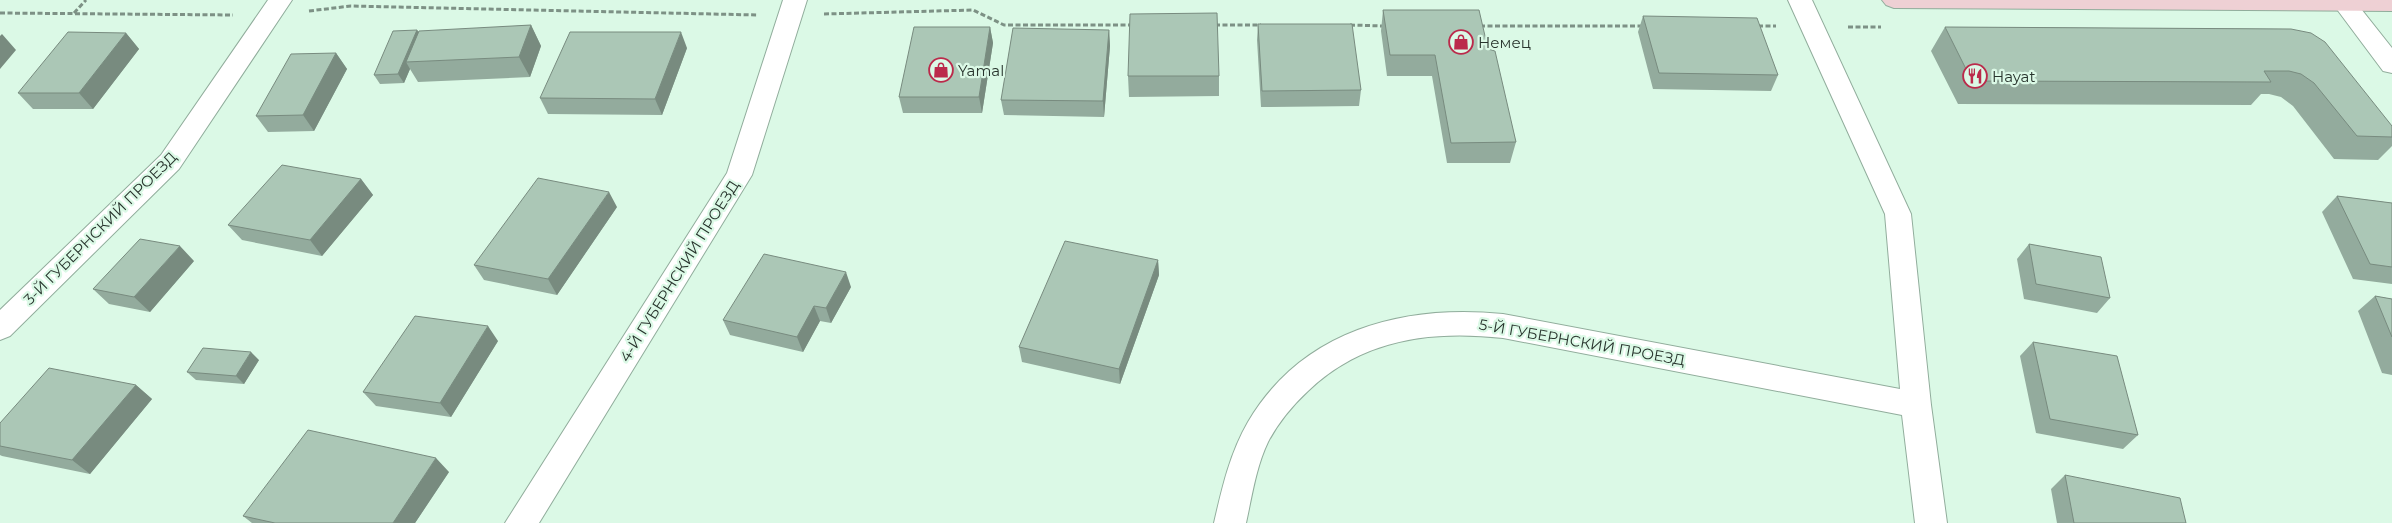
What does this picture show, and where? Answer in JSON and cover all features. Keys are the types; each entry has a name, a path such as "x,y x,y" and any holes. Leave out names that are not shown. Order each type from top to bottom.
{"street":[{"path":"1800,0 1898,214 1916,405 1931,523"},
{"path":"1894,0 2392,3"},
{"path":"2344,2 2392,65"},
{"name":"3-Й ГУБЕРНСКИЙ ПРОЕЗД","path":"0,328 170,162 275,8"},
{"name":"4-Й ГУБЕРНСКИЙ ПРОЕЗД","path":"521,523 738,175 793,8"},
{"name":"5-Й ГУБЕРНСКИЙ ПРОЕЗД","path":"1230,523 1243,470 1257,433 1280,400 1308,372 1340,350 1378,334 1418,325 1460,322 1503,326 1916,405"}],"path":[{"path":"74,14 86,0"},
{"path":"0,13 74,14 351,6 793,8 974,10 1004,25 1133,25"},
{"path":"1213,25 1263,25"},
{"path":"1343,26 1393,26"},
{"path":"1473,26 1652,26"},
{"path":"1752,26 1891,27"}],"building":[{"path":"1383,10 1479,10 1488,49 1495,51 1516,142 1451,143 1435,55 1390,55"},
{"path":"1217,13 1219,76 1128,76 1130,14"},
{"path":"1643,16 1757,18 1778,75 1659,73"},
{"path":"1258,24 1352,24 1361,90 1262,91"},
{"path":"531,25 519,57 406,62 419,31"},
{"path":"914,27 990,27 979,97 899,97"},
{"path":"1945,27 2291,29 2311,33 2325,42 2392,126 2392,137 2357,136 2314,83 2301,74 2289,71 2264,71 2271,82 1972,81"},
{"path":"1013,28 1109,30 1103,101 1001,100"},
{"path":"417,30 398,74 374,75 393,31"},
{"path":"68,32 126,33 79,93 18,93"},
{"path":"570,32 681,32 655,99 540,98"},
{"path":"336,53 303,115 256,116 291,54"},
{"path":"282,165 361,179 310,240 228,225"},
{"path":"538,178 609,192 548,279 474,265"},
{"path":"2337,196 2392,203 2392,267 2370,264"},
{"path":"140,239 180,246 134,297 93,289"},
{"path":"1065,241 1158,260 1119,369 1019,347"},
{"path":"2029,244 2101,257 2110,298 2036,284"},
{"path":"764,254 846,272 826,308 814,306 797,337 723,320"},
{"path":"2375,296 2392,299 2392,337"},
{"path":"415,316 488,326 440,403 363,392"},
{"path":"2033,342 2117,356 2138,435 2050,419"},
{"path":"203,348 251,352 236,376 187,372"},
{"path":"49,368 136,385 72,460 0,446 0,423"},
{"path":"308,430 436,458 393,523 275,523 243,516"},
{"path":"2065,475 2180,498 2186,523 2074,523"}],"place":[{"name":"Немец","path":"1461,42"},
{"name":"Yamal","path":"941,70"},
{"name":"Hayat","path":"1975,76"}]}
